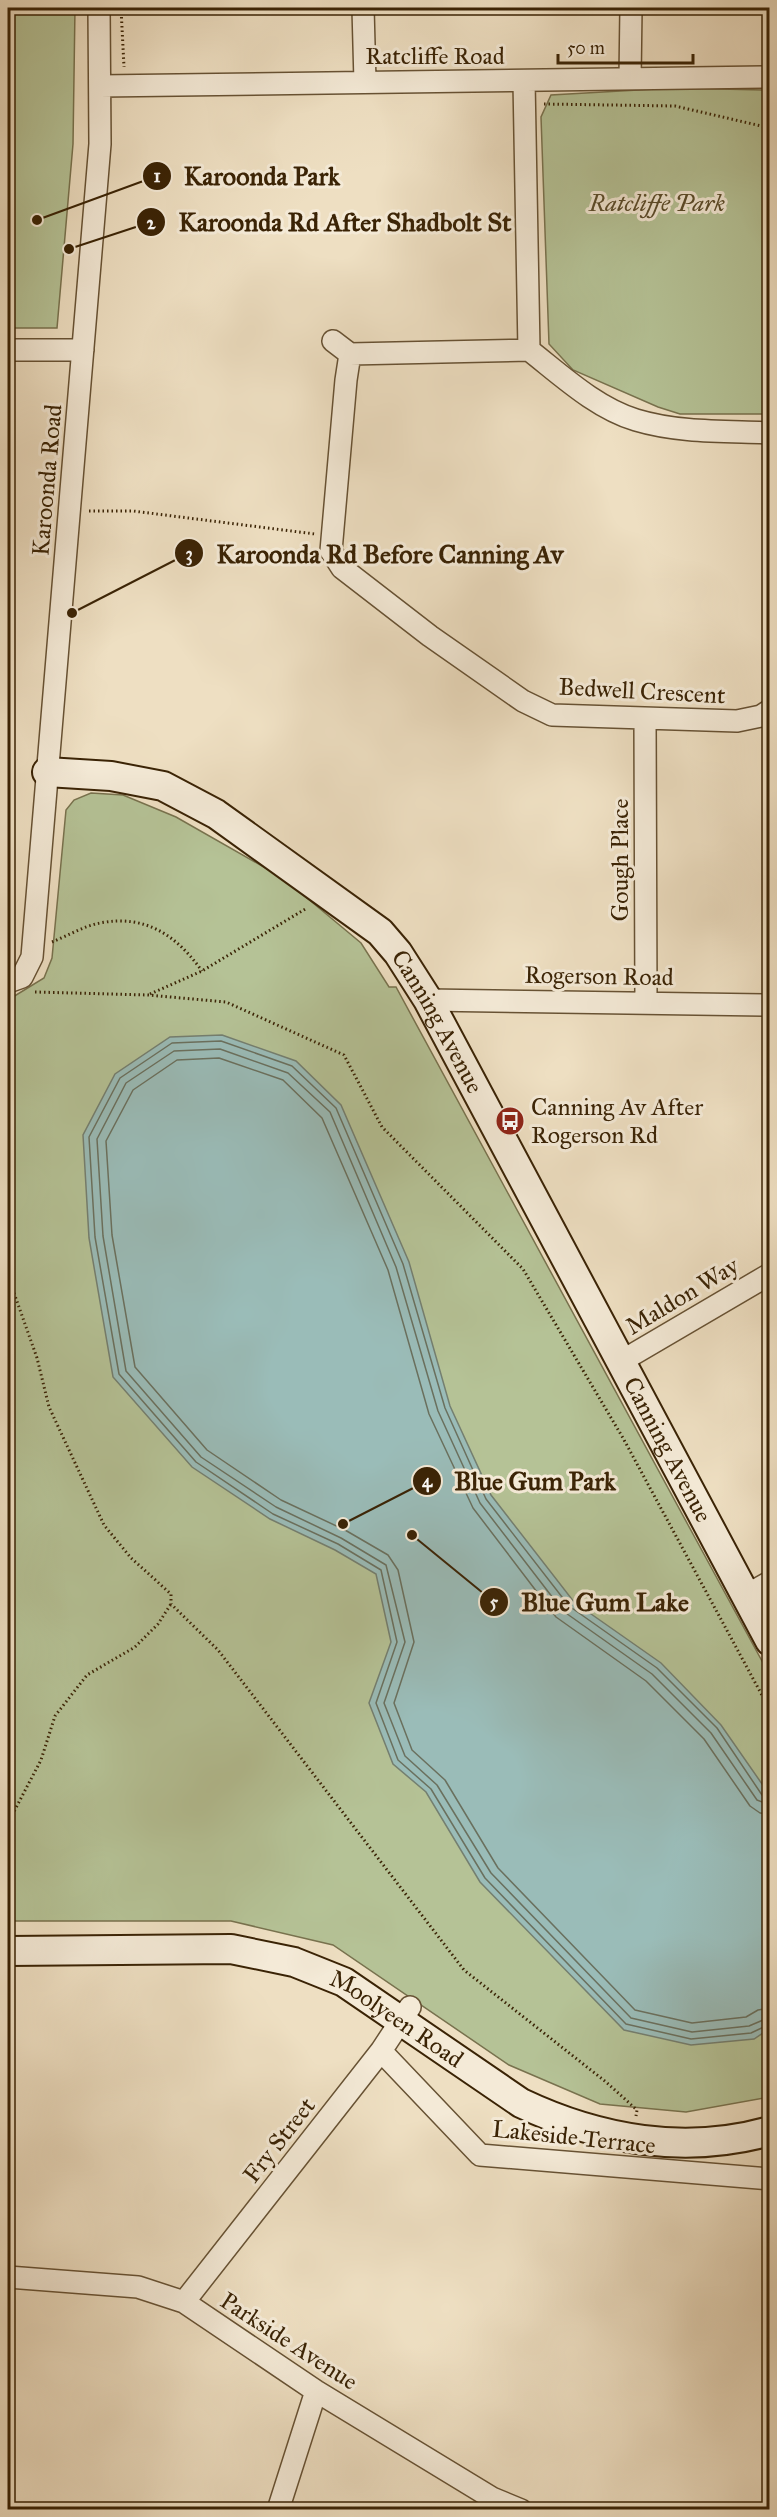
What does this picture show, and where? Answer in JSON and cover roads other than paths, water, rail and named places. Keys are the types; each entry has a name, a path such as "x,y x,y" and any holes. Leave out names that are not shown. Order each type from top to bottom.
{"main road":[{"name":"Canning Avenue","path":"47,772 111,776 173,790 216,814 326,891 380,932 398,953 428,1000 620,1362 757,1589 770,1641"},
{"name":"Moolyeen Road","path":"8,1937 232,1935 250,1938 335,1963 406,2014 521,2103 552,2118 646,2142 722,2142 770,2131"},
{"name":"Moolyeen Road","path":"8,1951 192,1948 231,1949 264,1954 320,1971 344,1982 406,2014 542,2099 574,2113 636,2124 711,2127 758,2120 770,2115"}],"street":[{"name":"Karoonda Road","path":"13,988 39,951 47,772 100,144 99,8"},
{"path":"363,8 365,82"},
{"path":"630,79 631,8"},
{"name":"Ratcliffe Road","path":"100,86 770,77"},
{"path":"524,81 529,350"},
{"path":"333,341 350,354 529,350 576,386 611,409 635,420 704,431 770,433"},
{"path":"8,351 83,350"},
{"name":"Bedwell Crescent","path":"350,354 331,551 342,568 430,636 523,701 552,715 737,721 761,716 770,710"},
{"name":"Gough Place","path":"645,719 646,1002"},
{"name":"Rogerson Road","path":"428,1000 770,1005"},
{"name":"Maldon Way","path":"620,1362 770,1275"},
{"name":"Fry Street","path":"184,2302 381,2051 406,2014"},
{"name":"Lakeside Terrace","path":"381,2051 480,2155 770,2179"},
{"name":"Parkside Avenue","path":"8,2277 138,2287 184,2302 316,2391 492,2498 521,2510"},
{"path":"278,2510 316,2391"}],"water":[{"path":"222,1035 296,1061 341,1105 409,1262 450,1406 491,1495 574,1602 661,1663 721,1725 769,1794 769,2029 754,2039 691,2045 624,2030 480,1882 426,1792 393,1764 369,1703 391,1642 376,1574 335,1550 270,1519 192,1467 113,1377 89,1238 83,1135 115,1074 170,1037"}],"place":[{"name":"Karoonda Park","path":"37,220"},
{"name":"Karoonda Rd After Shadbolt St","path":"69,249"},
{"name":"Karoonda Rd Before Canning Av","path":"72,613"},
{"name":"Canning Av After Rogerson Rd","path":"510,1121"},
{"name":"Blue Gum Park","path":"343,1524"},
{"name":"Blue Gum Lake","path":"412,1535"}],"park label":[{"name":"Ratcliffe Park","path":"657,203"}]}
